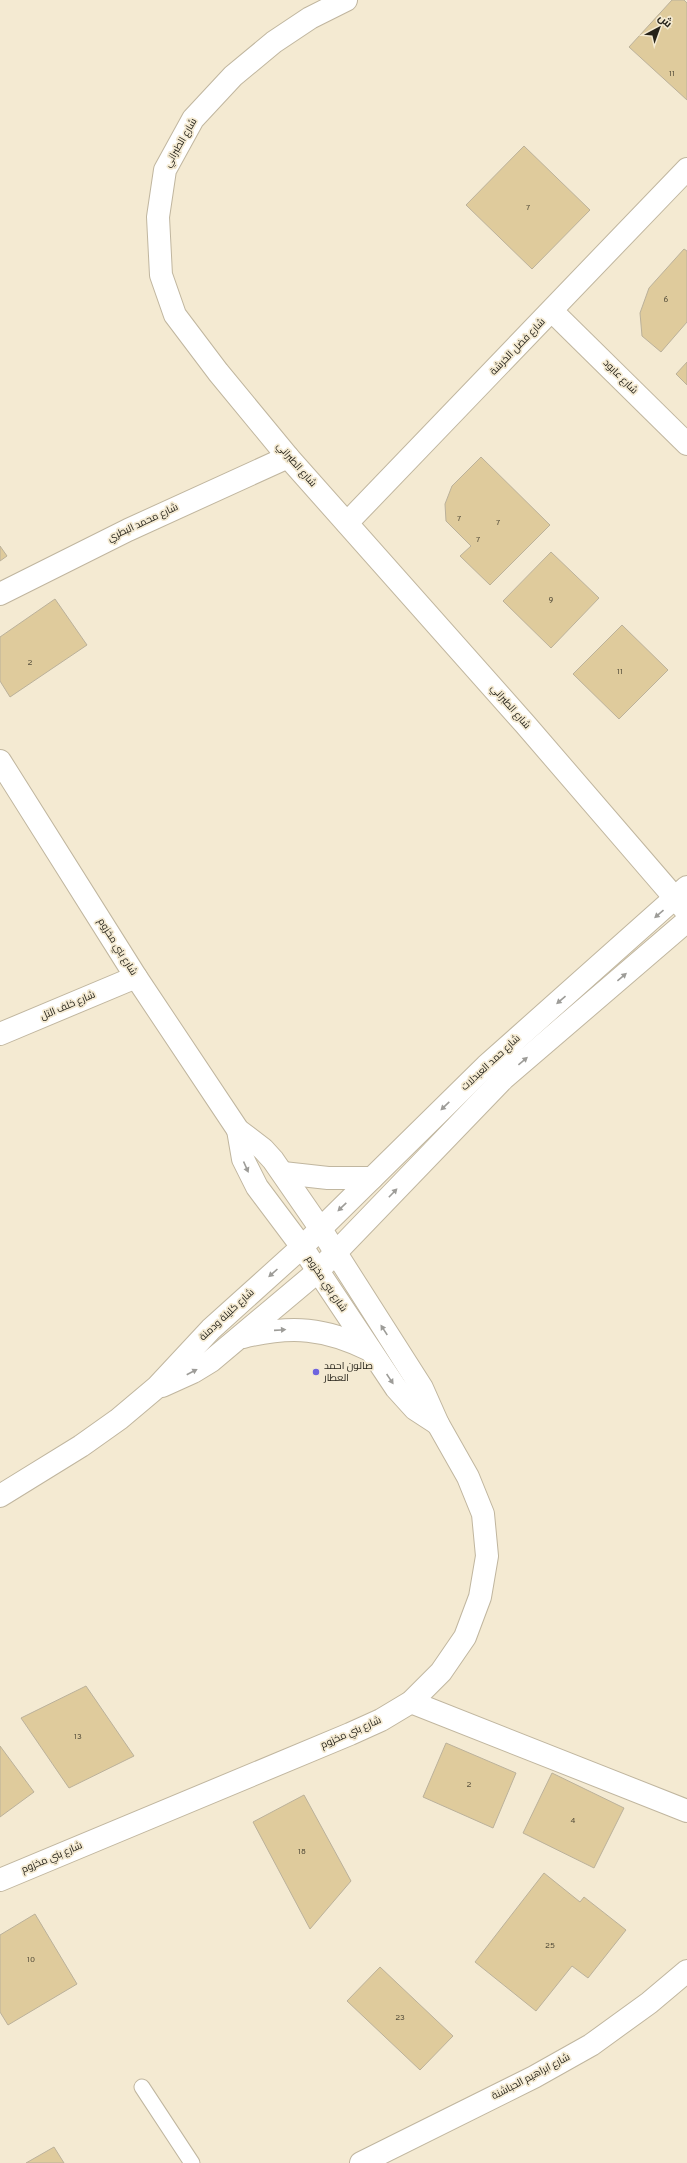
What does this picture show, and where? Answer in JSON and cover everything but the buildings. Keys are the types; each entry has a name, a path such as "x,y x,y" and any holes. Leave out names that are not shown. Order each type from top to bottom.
{"street":[{"name":"شارع الطبراني","path":"346,0 310,18 274,42 233,76 193,119 165,170 158,217 161,275 175,315 218,372 288,457 683,899"},
{"name":"شارع فضل الخرشة","path":"347,523 687,170"},
{"name":"شارع عابود","path":"552,311 687,444"},
{"name":"شارع محمد البطري","path":"0,594 128,530 288,457"},
{"name":"شارع بني مخزوم","path":"0,761 136,977 238,1130 263,1149 283,1173 320,1228 422,1388 438,1424 468,1477 483,1514 486,1556 480,1598 465,1637 441,1672 411,1702 381,1720 350,1734 0,1880"},
{"name":"شارع حمد العبدلات","path":"302,1247 372,1178 495,1072 683,899"},
{"name":"شارع حمد العبدلات","path":"317,1272 495,1072 687,921"},
{"name":"شارع خلف التل","path":"0,1034 136,977"},
{"name":"شارع بني مخزوم","path":"238,1130 243,1160 249,1174 302,1247 317,1272 405,1399 415,1409 438,1424"},
{"path":"283,1173 328,1178 372,1178"},
{"name":"شارع كليلة ودمنة","path":"0,1496 81,1446 119,1419 157,1387 211,1329 302,1247"},
{"name":"شارع كليلة ودمنة","path":"157,1387 194,1372 211,1361 242,1337 317,1272"},
{"path":"242,1337 268,1331 294,1329 321,1331 346,1339 370,1350"},
{"path":"411,1702 687,1810"},
{"name":"شارع ابراهيم الحباشنة","path":"362,2163 534,2077 591,2045 649,2003 687,1971"}],"lane":[{"path":"142,2087 192,2163"}],"place":[{"name":"صالون احمد العطار","path":"316,1372"}]}
